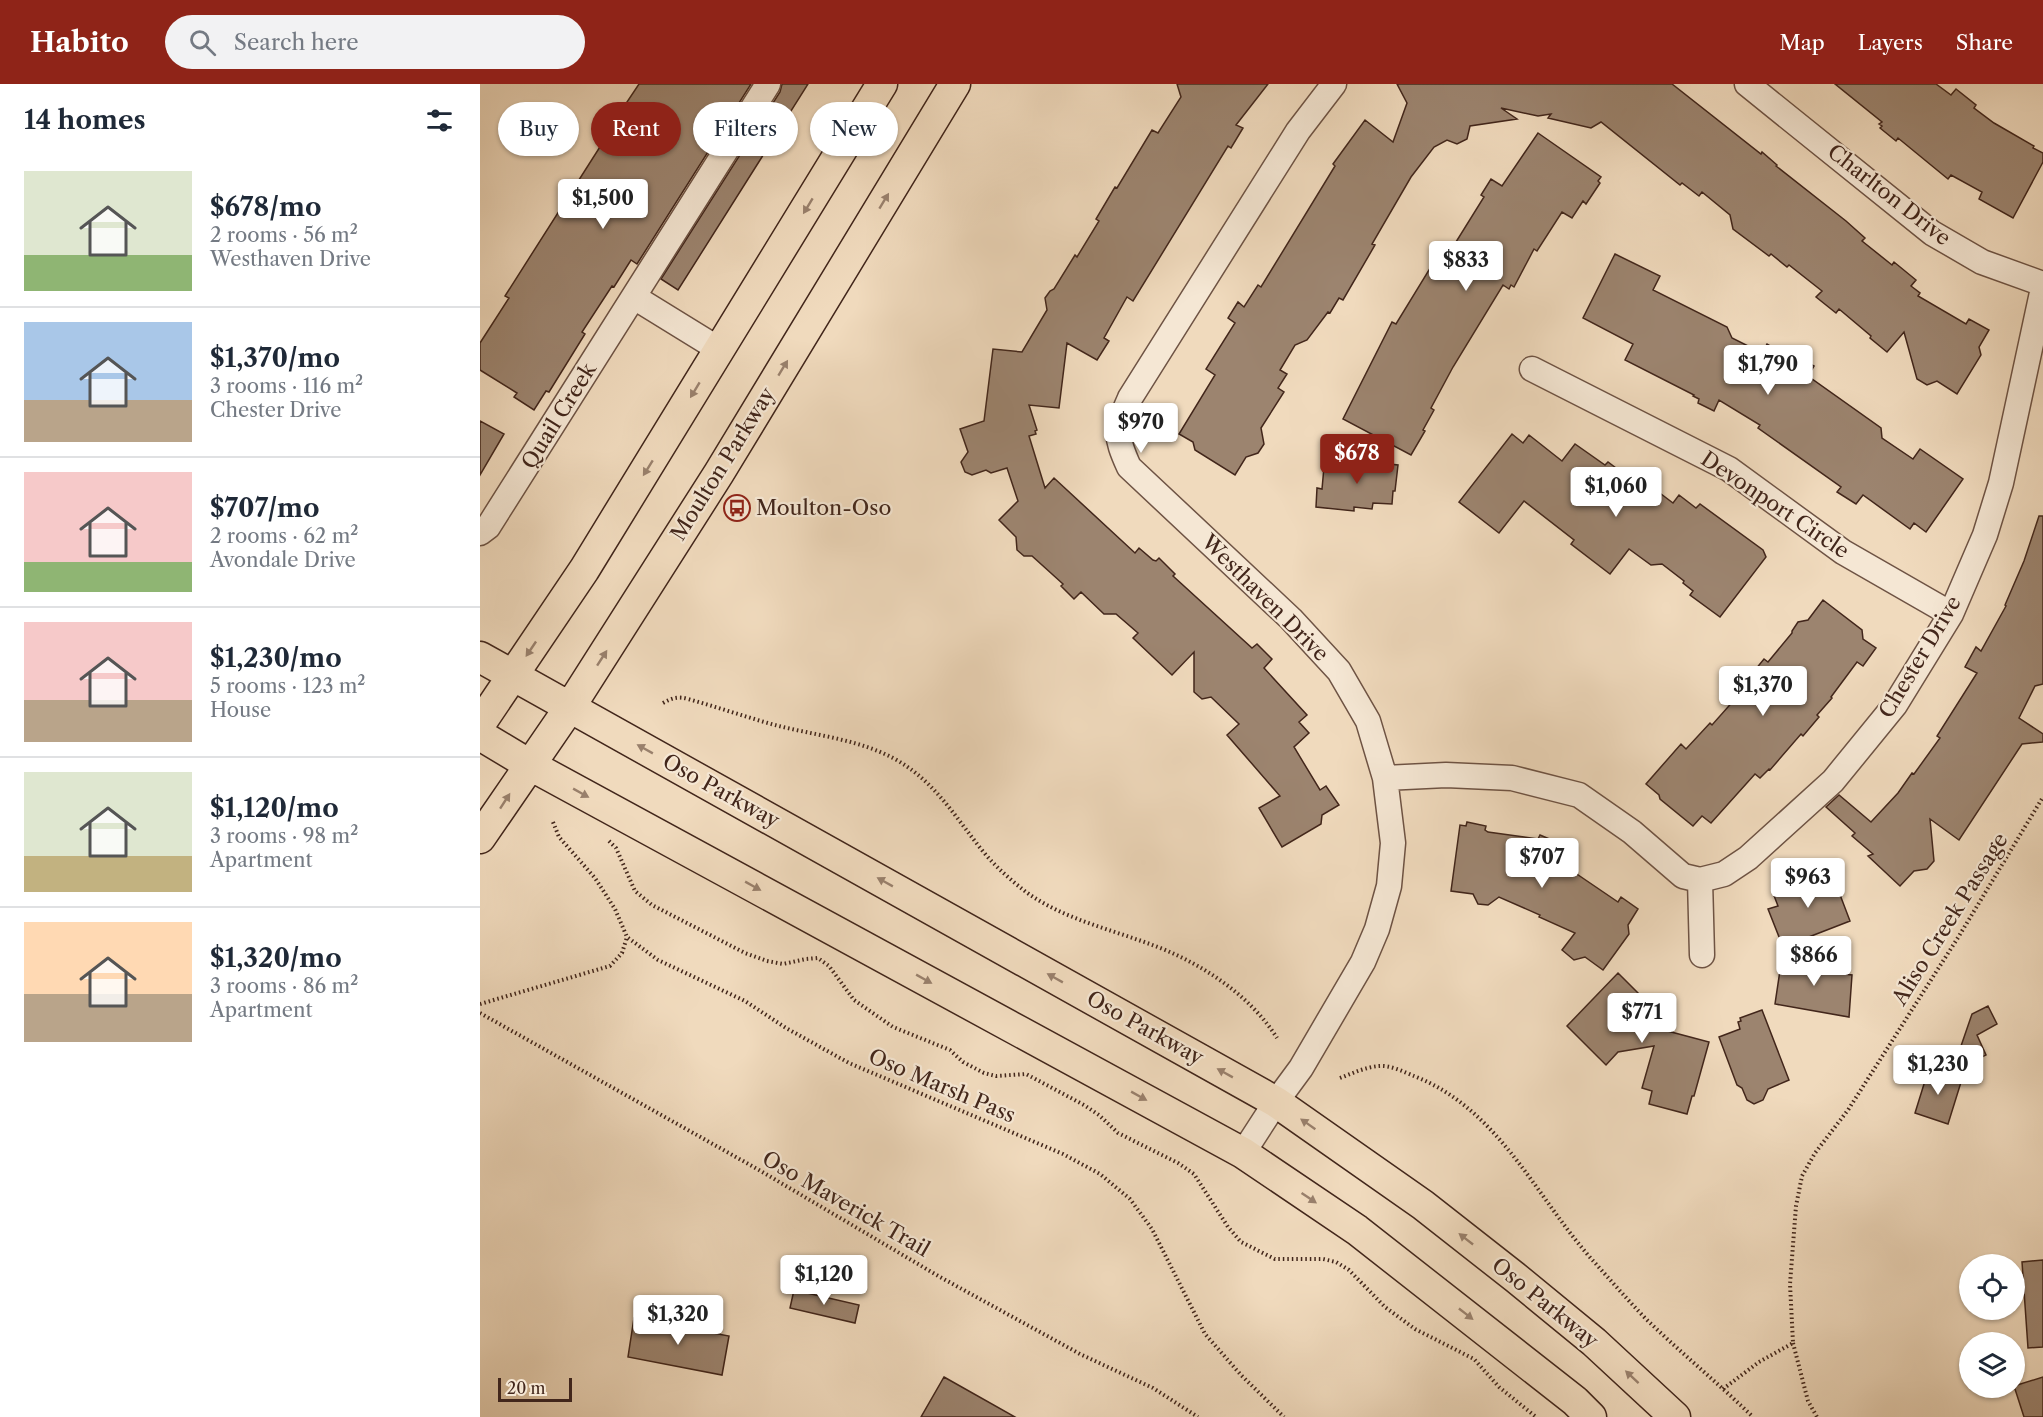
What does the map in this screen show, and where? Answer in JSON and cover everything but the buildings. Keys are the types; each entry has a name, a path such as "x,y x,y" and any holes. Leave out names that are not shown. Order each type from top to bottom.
{"main road":[{"path":"480,724 584,570 882,84"},
{"name":"Moulton Parkway","path":"480,838 570,707 719,473 955,84"},
{"name":"Oso Parkway","path":"480,657 1276,1102 1423,1205 1516,1278 1594,1342 1675,1417"},
{"path":"480,735 530,765 1243,1153 1357,1230 1463,1311 1575,1401 1591,1417"}],"street":[{"name":"Quail Creek","path":"480,533 488,527 768,84"},
{"name":"Westhaven Drive","path":"1243,1153 1301,1068 1363,962 1377,929 1389,886 1393,843 1385,778 1368,721 1339,671 1292,619 1129,467 1119,444 1119,424 1130,398 1298,131 1334,84"},
{"name":"Charlton Drive","path":"1747,84 1932,233 1982,262 2043,286"},
{"name":"Chester Drive","path":"1700,880 1724,874 1748,858 1833,781 1895,705 1950,614 1984,535 2001,483 2043,286"},
{"path":"634,297 720,350"},
{"name":"Devonport Circle","path":"1532,369 1729,469 1843,552 1950,614"},
{"path":"1385,778 1446,775 1512,778 1578,795 1632,832 1683,876 1700,880 1702,955"}],"path":[{"path":"663,703 680,697 775,725 875,750 892,758 911,769 947,803 987,856 1027,892 1050,907 1150,944 1180,957 1211,975 1237,993 1271,1028 1277,1038"},
{"name":"Aliso Creek Passage","path":"1817,1417 1808,1401 1793,1343 1790,1284 1796,1206 1802,1176 1815,1153 1861,1090 1959,936 2043,797"},
{"path":"480,1004 610,966 621,954 627,937 615,909 595,879 559,837 553,822"},
{"path":"607,839 616,848 635,891 652,905 746,953 767,961 783,964 818,958 829,966 854,1000 893,1027 950,1050 963,1062 984,1073 996,1076 1026,1074 1084,1105 1099,1114 1118,1133 1178,1163 1194,1174 1227,1227 1242,1242 1275,1259 1323,1259 1349,1270 1385,1307 1415,1329 1474,1359 1499,1387 1536,1417"},
{"name":"Oso Marsh Pass","path":"627,937 658,960 745,1001 786,1028 849,1062 1063,1154 1100,1174 1130,1199 1152,1229 1205,1334 1241,1375 1284,1417"},
{"name":"Oso Maverick Trail","path":"480,1013 759,1170 940,1277 1080,1354 1153,1388 1198,1417"},
{"path":"1340,1078 1362,1069 1381,1066 1422,1079 1449,1094 1509,1148 1574,1240 1646,1318 1753,1417"},
{"path":"1723,1389 1759,1362 1793,1343"}],"place":[{"name":"Moulton-Oso","path":"737,508"}]}
